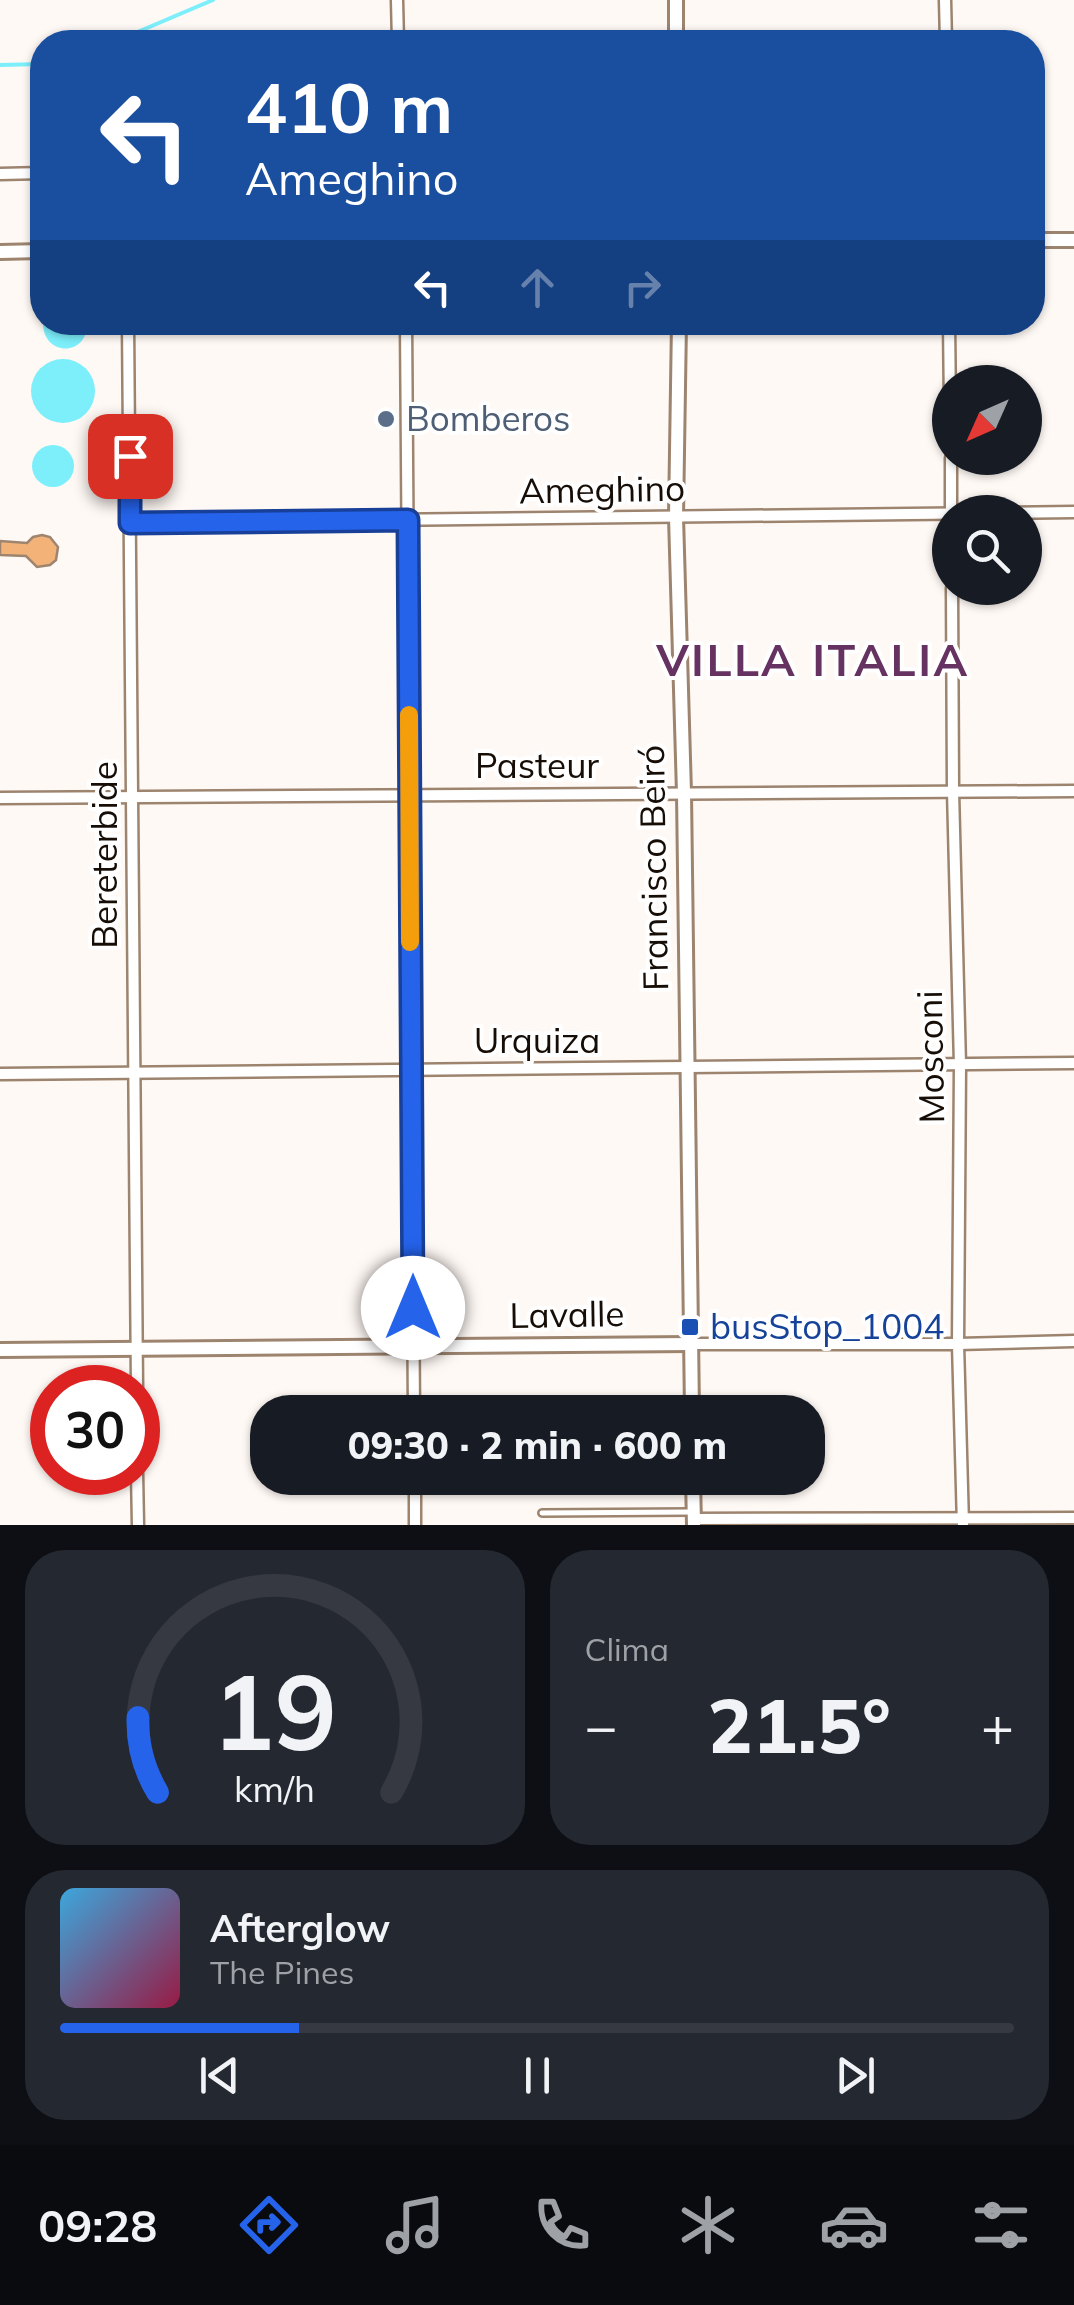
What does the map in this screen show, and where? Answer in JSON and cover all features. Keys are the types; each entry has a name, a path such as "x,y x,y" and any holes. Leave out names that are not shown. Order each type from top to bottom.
{"street":[{"path":"397,0 398,30"},
{"path":"676,0 676,30"},
{"path":"945,0 946,30"},
{"path":"0,174 30,173"},
{"path":"1045,240 1074,240"},
{"path":"0,252 30,252"},
{"name":"Bereterbide","path":"128,335 136,1365"},
{"path":"406,335 414,1395"},
{"name":"Francisco Beiró","path":"679,335 676,518 684,793 692,1395"},
{"path":"949,335 950,365"},
{"name":"Ameghino","path":"130,523 932,512"},
{"name":"Ameghino","path":"1042,512 1074,512"},
{"name":"Mosconi","path":"952,605 963,1521"},
{"name":"Pasteur","path":"0,798 1074,791"},
{"name":"Urquiza","path":"0,1074 1074,1063"},
{"name":"Lavalle","path":"0,1350 1074,1341"},
{"path":"137,1495 138,1525"},
{"path":"414,1495 415,1525"},
{"path":"693,1519 1074,1518"}],"lane":[{"path":"542,1513 693,1519"}],"water":[{"path":"46,335 84,335 74,347 57,347"},
{"path":"63,359 86,368 95,391 86,414 63,423 40,414 31,391 40,368"},
{"path":"53,445 68,451 74,466 68,481 53,487 38,481 32,466 38,451"}],"building":[{"path":"42,535 50,537 58,547 56,560 50,565 37,567 26,556 0,555 0,541 27,543"}],"waterway":[{"path":"142,30 213,0"},
{"path":"0,65 30,64"}],"slow traffic":[{"path":"409,715 410,942"}],"place":[{"name":"Bomberos","path":"386,419"},
{"name":"busStop_1004","path":"690,1327"}],"district":[{"name":"VILLA ITALIA","path":"813,660"}],"route":[{"path":"130,456 130,523 408,520 413,1308"}]}
